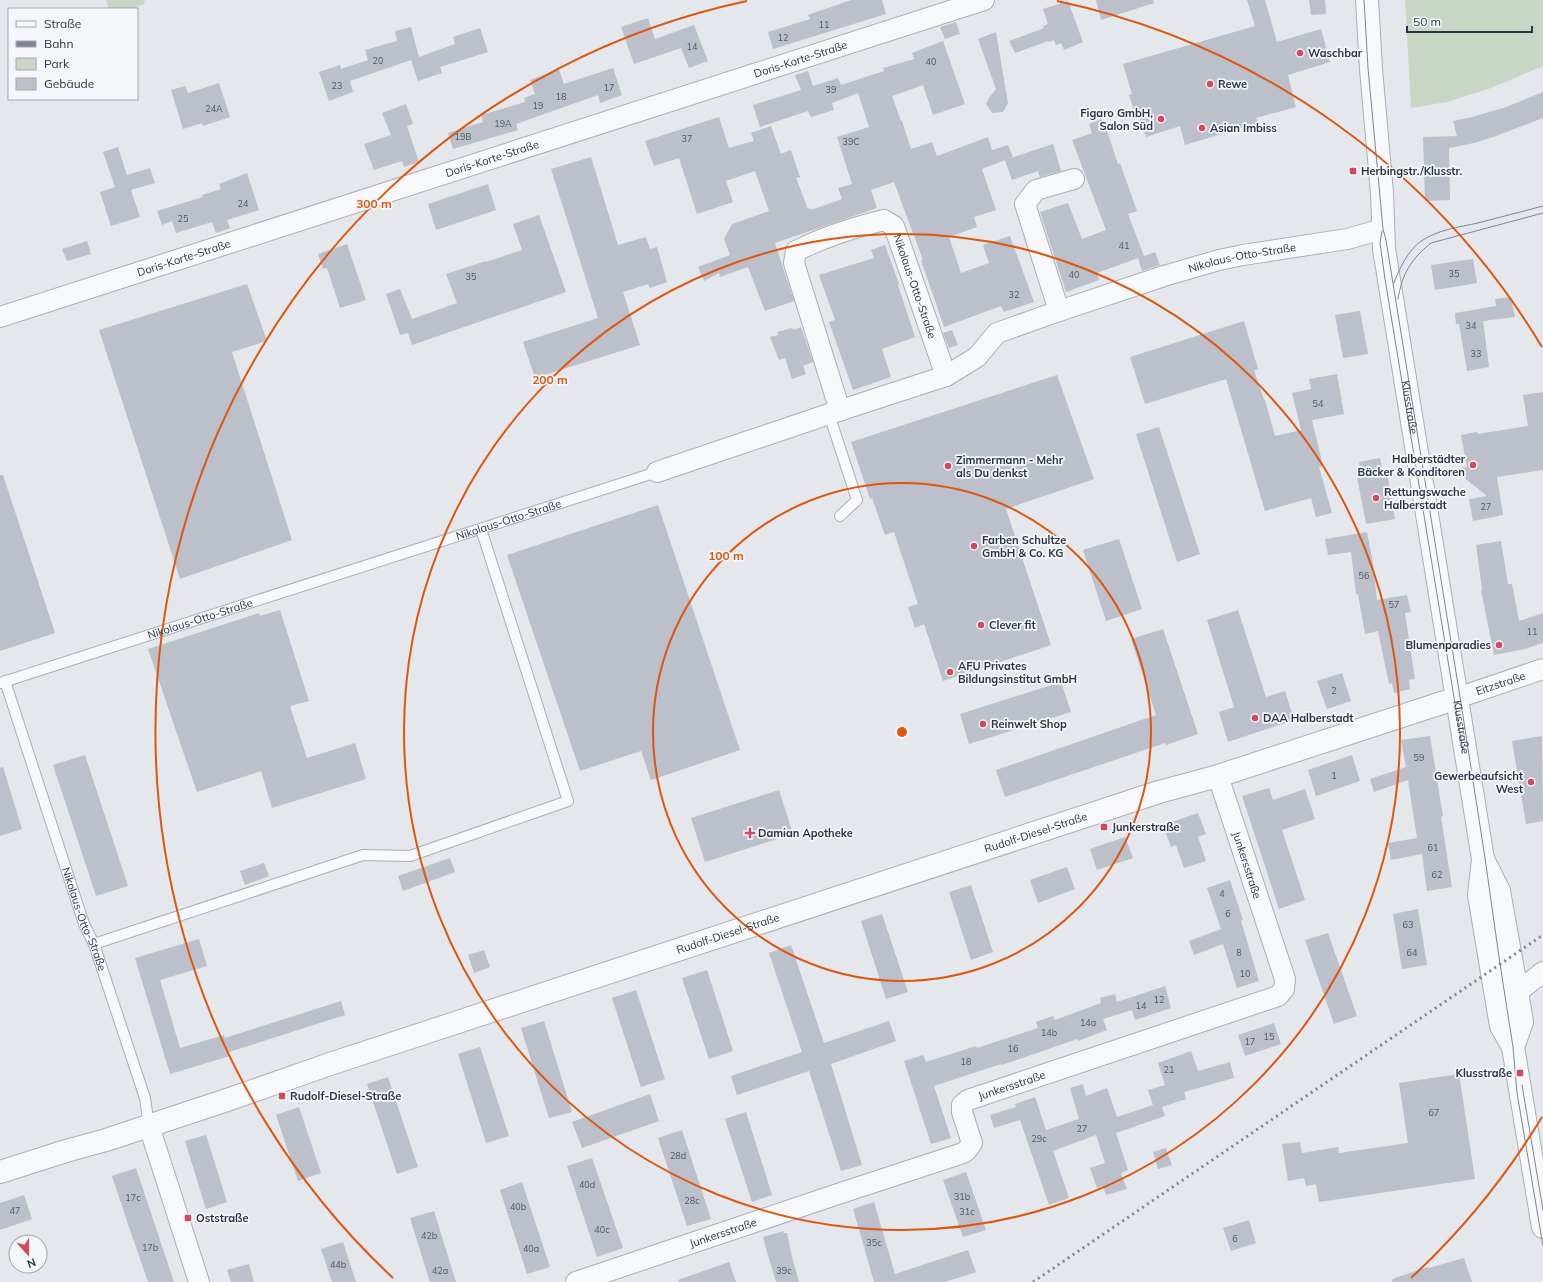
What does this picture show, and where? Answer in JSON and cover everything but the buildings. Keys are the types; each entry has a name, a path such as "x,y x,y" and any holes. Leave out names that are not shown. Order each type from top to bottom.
{"street":[{"name":"Doris-Korte-Straße","path":"0,317 984,0"},
{"name":"Klusstraße","path":"1367,0 1371,69 1382,193 1382,229 1483,859 1479,895 1501,1026 1513,1047 1542,1219"},
{"path":"1059,311 1025,204 1036,190 1074,179"},
{"name":"Nikolaus-Otto-Straße","path":"834,412 794,263 796,251 808,245 872,223 884,220 894,226 946,376"},
{"name":"Nikolaus-Otto-Straße","path":"657,472 946,376 977,357 997,334 1059,311 1164,276 1219,260 1347,239 1382,229"},
{"name":"Eitzstraße","path":"1457,698 1543,669"},
{"name":"Rudolf-Diesel-Straße","path":"0,1172 149,1126 338,1061 1159,792 1218,776 1457,698"},
{"name":"Junkersstraße","path":"576,1282 963,1153 972,1143 962,1112 962,1105 968,1100 1278,996 1284,989 1285,979 1218,776"},
{"name":"Klusstraße","path":"1483,859 1499,892 1522,1022 1513,1047"},
{"path":"1498,1011 1506,1001 1543,972"},
{"path":"149,1126 199,1282"}],"lane":[{"path":"834,412 857,500 840,516"},
{"name":"Nikolaus-Otto-Straße","path":"149,1126 146,1098 94,944 84,924 2,682 657,472"},
{"path":"94,944 363,855 410,856 568,801 481,529"}],"green space":[{"path":"106,0 145,0 144,4 134,8 109,8"},
{"path":"1405,0 1543,0 1543,66 1491,88 1447,102 1411,108"}],"tram line":[{"path":"1364,0 1368,68 1383,229 1460,697 1513,1047 1517,1093 1543,1246"},
{"path":"1394,283 1401,266 1408,255 1420,242 1426,238 1448,230 1543,206"},
{"path":"1398,299 1402,282 1408,268 1418,255 1431,243 1543,213"},
{"path":"1382,231 1380,243 1385,279 1463,752"},
{"path":"1522,1085 1543,1210"}],"railway":[{"path":"1033,1282 1543,935"}],"place":[{"name":"Waschbar","path":"1300,53"},
{"name":"Rewe","path":"1210,84"},
{"name":"Figaro GmbH, Salon Süd","path":"1161,119"},
{"name":"Asian Imbiss","path":"1202,128"},
{"name":"Herbingstr./Klusstr.","path":"1353,171"},
{"name":"Halberstädter Bäcker & Konditoren","path":"1473,465"},
{"name":"Zimmermann - Mehr als Du denkst","path":"948,466"},
{"name":"Rettungswache Halberstadt","path":"1376,498"},
{"name":"Farben Schultze GmbH & Co. KG","path":"974,546"},
{"name":"Clever fit","path":"981,625"},
{"name":"Blumenparadies","path":"1499,645"},
{"name":"AFU Privates Bildungsinstitut GmbH","path":"950,672"},
{"name":"DAA Halberstadt","path":"1255,718"},
{"name":"Reinwelt Shop","path":"983,724"},
{"name":"Gewerbeaufsicht West","path":"1531,782"},
{"name":"Junkerstraße","path":"1104,827"},
{"name":"Damian Apotheke","path":"750,833"},
{"name":"Klusstraße","path":"1520,1073"},
{"name":"Rudolf-Diesel-Straße","path":"282,1096"},
{"name":"Oststraße","path":"188,1218"}]}
